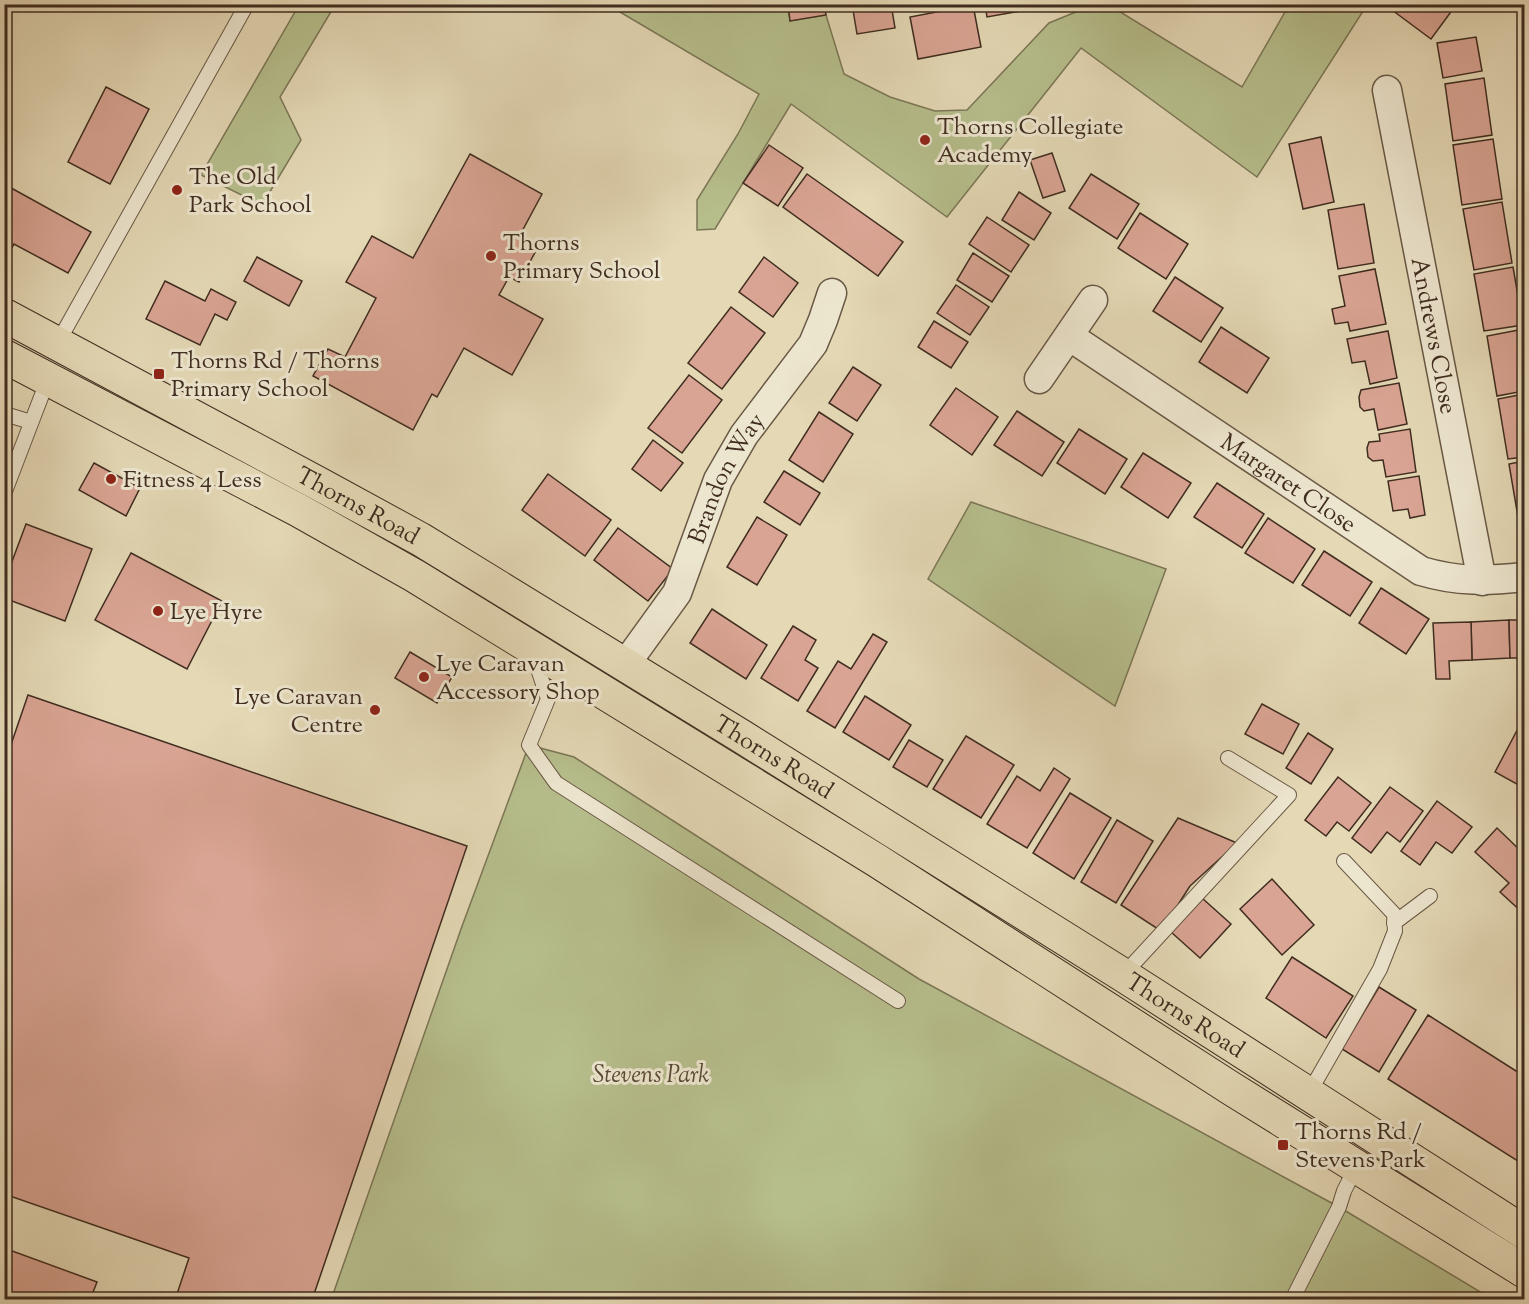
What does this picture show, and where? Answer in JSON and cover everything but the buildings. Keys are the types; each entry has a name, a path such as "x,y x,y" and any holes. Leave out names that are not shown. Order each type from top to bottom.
{"highway":[{"name":"Thorns Road","path":"4,315 420,539 1123,975 1524,1232"},
{"name":"Thorns Road","path":"4,356 308,516 415,576 876,860 1232,1089 1358,1165 1524,1271"}],"street":[{"name":"Andrews Close","path":"1387,90 1482,581"},
{"name":"Brandon Way","path":"625,665 677,593 718,480 744,435 813,344 832,293"},
{"path":"1039,379 1093,300"},
{"name":"Margaret Close","path":"1069,336 1420,571 1442,577 1482,581 1524,578"}],"lane":[{"path":"57,344 247,4"},
{"path":"4,494 48,379"},
{"path":"8,415 32,422"},
{"path":"530,646 548,699 529,745 556,783 898,1001"},
{"path":"1123,975 1289,795 1228,758"},
{"path":"1309,1094 1380,969 1395,931 1394,914 1344,861"},
{"path":"1394,923 1430,896"},
{"path":"1292,1299 1340,1207 1344,1191 1358,1165"}],"green space":[{"name":"Thorns Collegiate Academy","path":"788,4 790,21 826,15 844,74 890,97 935,111 967,110 1049,23 1088,7 1114,8 1242,87 1289,5 1367,5 1257,177 1081,48 947,217 791,104 715,229 697,230 697,200 738,134 759,94 608,5"},
{"path":"299,5 335,5 280,97 301,140 262,205 201,175"},
{"path":"971,502 1166,569 1115,706 928,579"},
{"name":"Stevens Park","path":"529,745 574,757 919,979 1339,1207 1492,1299 331,1300 461,929"}],"place":[{"name":"Thorns Collegiate Academy","path":"925,140"},
{"name":"The Old Park School","path":"177,190"},
{"name":"Thorns Primary School","path":"491,256"},
{"name":"Thorns Rd / Thorns Primary School","path":"159,374"},
{"name":"Fitness 4 Less","path":"111,479"},
{"name":"Lye Hyre","path":"158,611"},
{"name":"Lye Caravan Accessory Shop","path":"424,677"},
{"name":"Lye Caravan Centre","path":"375,710"},
{"name":"Thorns Rd / Stevens Park","path":"1283,1145"}]}
